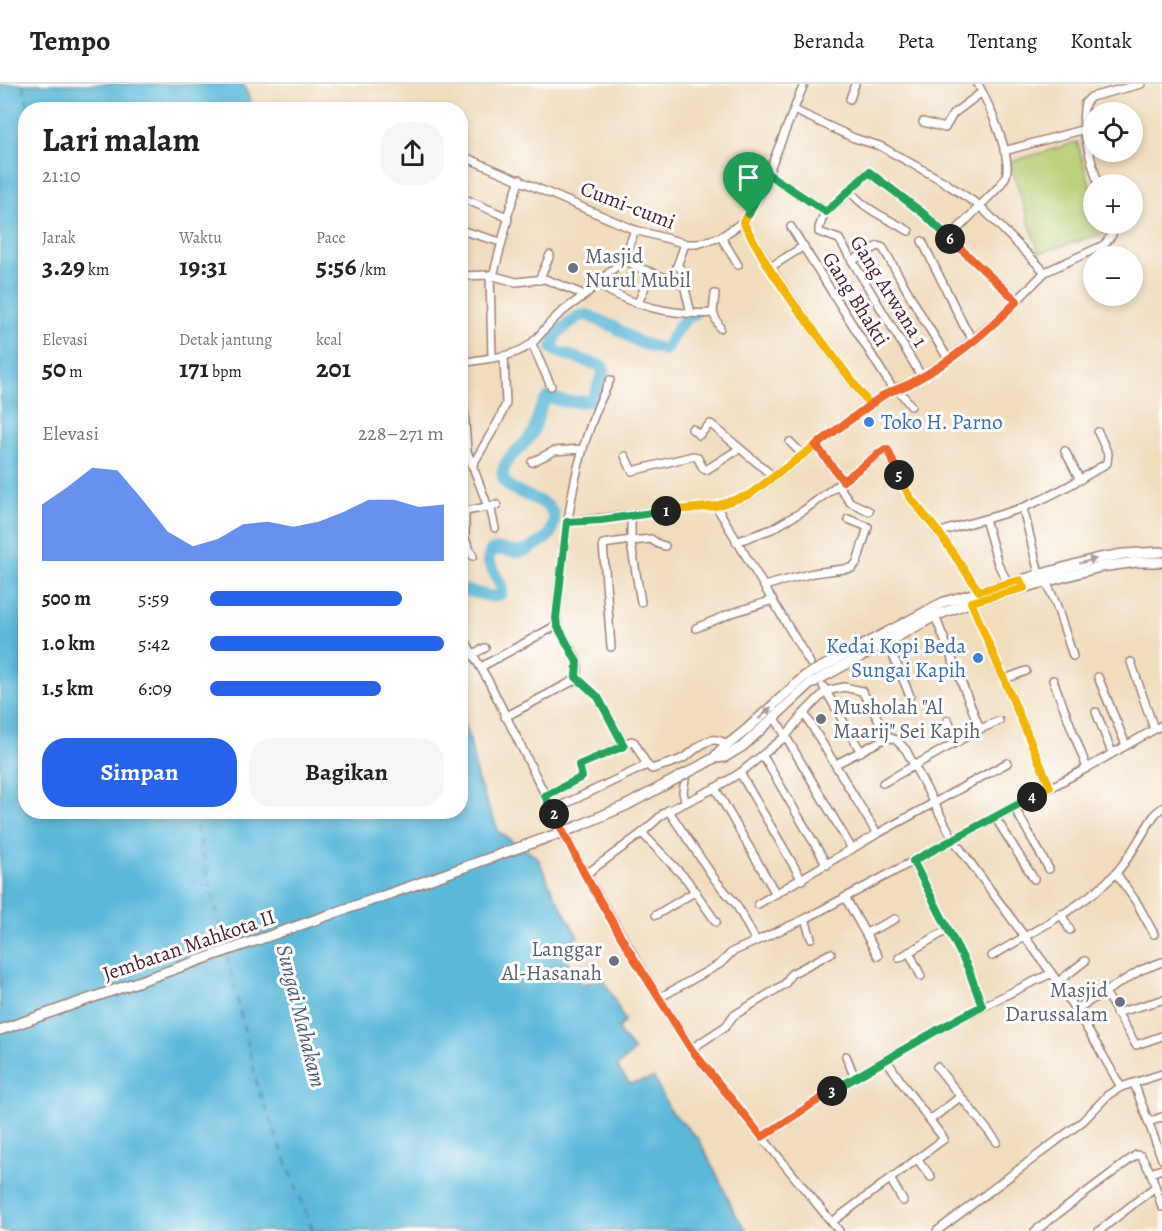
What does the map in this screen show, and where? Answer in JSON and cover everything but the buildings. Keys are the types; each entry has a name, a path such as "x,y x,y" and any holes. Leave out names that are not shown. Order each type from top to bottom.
{"main road":[{"path":"722,753 743,746 810,684 935,616 1022,584 1110,556 1162,552"},
{"path":"1042,578 1137,562 1162,562"},
{"path":"722,753 790,688 823,664 944,602 1008,583 1022,584"},
{"name":"Jembatan Mahkota II","path":"0,1030 582,825 627,805 722,753"}],"street":[{"name":"Cumi-cumi","path":"468,158 635,230 686,244 697,244 722,237 743,222 760,194 804,84"},
{"path":"850,99 855,84"},
{"path":"949,238 1005,178 1007,171 1004,151 978,84"},
{"path":"1100,84 1102,94"},
{"path":"1086,102 1102,94 1141,84"},
{"path":"923,122 945,128 953,114 982,92"},
{"path":"794,110 854,138 880,146 941,180 980,206 1045,272"},
{"path":"1004,151 1083,130"},
{"path":"768,174 826,212 869,172 924,214 1017,301"},
{"path":"492,358 491,275 520,179"},
{"path":"850,191 878,213 909,231"},
{"path":"468,200 507,217"},
{"name":"Gang Arwana 1","path":"826,212 819,232 837,237 922,376"},
{"path":"743,222 769,268 870,405"},
{"name":"Gang Bhakti","path":"791,226 895,389 911,406"},
{"path":"468,360 504,356 532,344 556,317 598,284 624,259 635,230"},
{"path":"468,232 501,242"},
{"path":"567,522 716,506 749,495 870,405 949,360 974,341 1045,272 1104,245 1112,234"},
{"path":"722,237 738,265"},
{"path":"922,241 964,326 974,341"},
{"path":"681,269 677,266 686,244"},
{"path":"769,268 804,246"},
{"path":"852,261 878,246 883,248 949,360"},
{"path":"539,280 550,255"},
{"path":"624,259 651,273 684,285 691,313"},
{"path":"638,303 651,273"},
{"path":"468,276 491,275 516,282 549,281 585,295"},
{"path":"598,284 619,297 638,303 666,310 713,313"},
{"path":"714,294 713,313 720,328"},
{"path":"532,344 551,386"},
{"path":"472,466 506,404 504,356"},
{"path":"576,677 577,662 557,625 570,495 595,411 610,380"},
{"path":"692,429 698,435 711,424 774,477"},
{"path":"939,533 1023,508 1080,480 1108,462 1108,454 1098,432"},
{"path":"790,442 803,455"},
{"path":"816,445 850,502 868,511"},
{"path":"625,456 632,471 693,456 697,457 706,470 739,448"},
{"path":"532,462 554,451 582,449"},
{"path":"736,542 772,529 803,512 882,449 888,450 909,496 939,533 979,591"},
{"path":"1065,451 1080,480"},
{"path":"468,459 492,506 495,528"},
{"path":"468,511 492,506"},
{"path":"716,506 810,663"},
{"path":"1023,508 1042,578 1056,604 1073,656"},
{"path":"631,516 631,540 641,602"},
{"path":"764,586 813,573 852,568 857,562 868,528 866,525 848,519"},
{"path":"985,519 998,564 1008,583"},
{"path":"611,647 603,544 651,539 665,546"},
{"path":"468,545 473,555"},
{"path":"696,628 773,600"},
{"path":"971,602 1050,787"},
{"path":"935,616 980,729"},
{"path":"481,667 557,625"},
{"path":"887,641 910,696"},
{"path":"468,645 585,875 691,1049 839,1231"},
{"path":"474,654 485,648"},
{"path":"1131,662 1154,729"},
{"path":"1005,680 1026,671"},
{"path":"1098,676 1126,745"},
{"path":"505,717 557,690 576,677"},
{"path":"576,677 598,697 624,746"},
{"path":"1053,680 1087,768"},
{"path":"585,875 642,833 668,810 715,788 763,756 786,736 824,689 844,687 862,691 888,737 900,743 915,765 953,839 1058,982 1121,1087"},
{"path":"824,689 861,752"},
{"path":"1096,712 1112,753"},
{"path":"804,713 877,834"},
{"path":"775,718 852,849"},
{"path":"948,720 957,742"},
{"path":"883,783 980,729 999,721"},
{"path":"659,998 720,964 732,952 805,919 1087,768 1162,725"},
{"path":"836,764 888,737"},
{"path":"545,796 582,777 579,765 634,742 647,765 652,769 682,759 698,745 708,741 721,741 722,753"},
{"path":"763,756 827,865"},
{"path":"758,904 877,834 1007,763"},
{"path":"552,810 647,765"},
{"path":"740,773 802,880"},
{"path":"685,780 683,792 685,801"},
{"path":"715,788 776,894"},
{"path":"1014,807 1049,869"},
{"path":"992,956 1061,915 1116,873 1132,852 1144,829 1162,808"},
{"path":"668,810 716,881 736,904 756,942"},
{"path":"995,817 1034,879"},
{"path":"642,833 696,891 716,922"},
{"path":"913,861 968,968 982,1006"},
{"path":"1116,873 1137,903 1154,934"},
{"path":"656,915 696,891"},
{"path":"844,897 878,956"},
{"path":"1061,915 1070,930"},
{"path":"805,919 811,938"},
{"path":"866,933 895,919"},
{"path":"899,958 949,929"},
{"path":"909,952 921,976"},
{"path":"691,1049 726,1026 733,1016 785,984 792,973 831,953"},
{"path":"1058,982 1085,961"},
{"path":"1075,1010 1141,970 1162,962"},
{"path":"762,1137 886,1059 982,1006 1050,974"},
{"path":"1105,992 1137,1045 1162,1036"},
{"path":"1116,1013 1162,1000"},
{"path":"846,1056 855,1078"},
{"path":"832,1222 944,1139 886,1059"},
{"path":"937,1067 997,1142"},
{"path":"937,1231 1083,1121 1108,1095 1121,1087 1162,1074"},
{"path":"1134,1083 1162,1160"},
{"path":"930,1120 960,1097"},
{"path":"1149,1122 1162,1117"},
{"path":"1035,1231 1136,1155 1141,1156 1151,1173 1162,1206"},
{"path":"918,1160 931,1177"},
{"path":"1151,1173 1162,1170"},
{"path":"891,1180 903,1201"},
{"path":"1099,1231 1155,1187"}],"green space":[{"path":"1077,142 1087,174 1083,174 1083,234 1102,234 1039,253 1010,162"}],"water":[{"name":"Sungai Mahakam","path":"0,84 243,84 251,102 18,102 18,819 468,819 468,735 477,778 499,832 538,858 551,888 578,937 559,949 582,984 604,979 625,1021 617,1029 634,1051 617,1067 630,1084 654,1078 670,1110 699,1140 734,1212 747,1231 0,1231"}],"waterway":[{"path":"468,591 493,597 501,594 502,587 488,561 490,552 500,549 515,552 528,550 550,535 554,519 551,509 509,486 504,479 503,471 511,456 529,439 545,401 549,397 565,402 592,401 604,370 602,366 552,348 556,334 579,316 587,315 614,327 640,343 665,350 680,325 693,315"}],"ferry route":[{"path":"23,84 27,102"},
{"path":"195,819 225,948"},
{"path":"227,956 258,1088 313,1231"}],"place":[{"name":"Masjid Nurul Mubil","path":"573,268"},
{"name":"Toko H. Parno","path":"869,422"},
{"name":"Kedai Kopi Beda Sungai Kapih","path":"978,658"},
{"name":"Musholah \"Al Maarij\" Sei Kapih","path":"821,719"},
{"name":"Langgar Al-Hasanah","path":"614,961"},
{"name":"Masjid Darussalam","path":"1120,1002"}],"route":[{"path":"749,214 743,222 769,268 814,332 849,378 870,405 816,445 774,477 758,491 749,495 716,506 567,522 557,625 570,645 577,662 576,677 598,697 624,746 579,765 582,777 545,796 585,875 691,1049 762,1137 861,1073 982,1006 968,968 913,861 1050,787 971,602 1024,588 1020,580 979,591 939,533 909,496 888,450 882,449 843,481 816,445 882,396 893,389 911,383 949,360 974,341 1017,301 924,214 869,172 826,212 768,174 749,214"}]}
